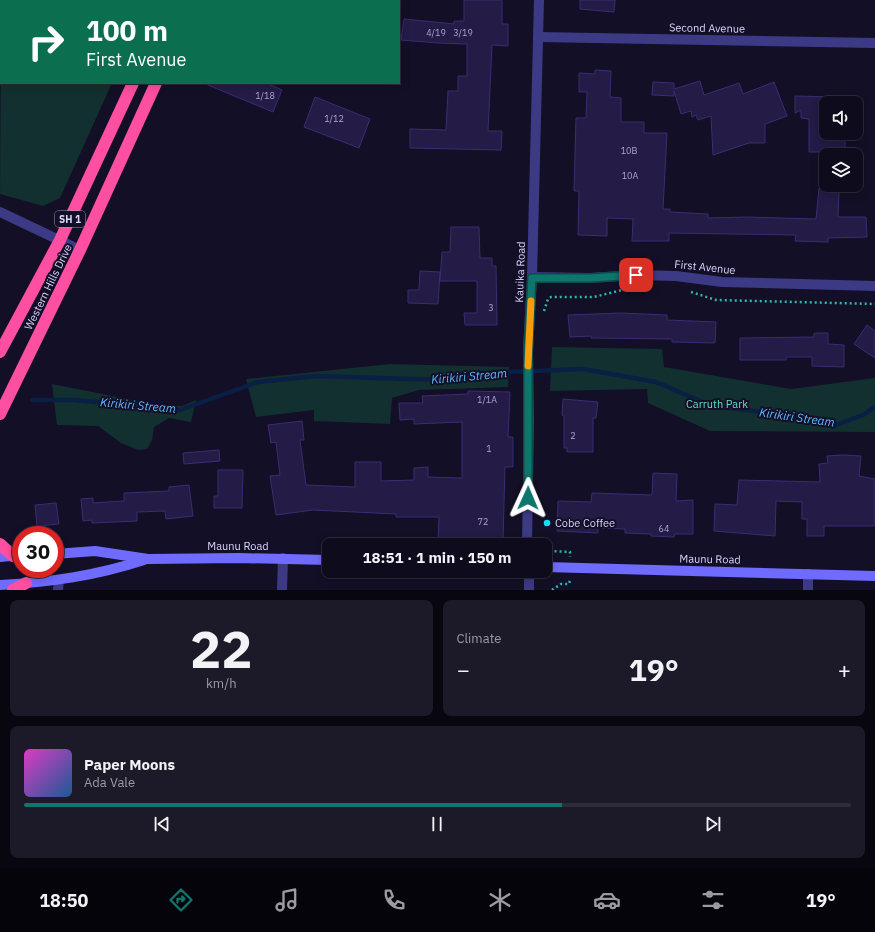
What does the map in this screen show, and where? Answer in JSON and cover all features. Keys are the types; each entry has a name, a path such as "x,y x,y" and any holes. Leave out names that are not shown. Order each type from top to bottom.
{"highway":[{"name":"Western Hills Drive","path":"0,352 60,240 133,84"},
{"name":"Western Hills Drive","path":"0,414 80,250 156,84"},
{"path":"0,544 12,552"},
{"path":"13,590 26,583"}],"main road":[{"name":"Maunu Road","path":"64,553 95,551 148,559 282,558 322,560"},
{"path":"0,557 12,556"},
{"name":"Maunu Road","path":"0,585 26,583 59,585 108,572 148,559"},
{"name":"Maunu Road","path":"552,567 875,576"}],"street":[{"name":"Kauika Road","path":"526,538 529,421 528,350 532,278 539,0"},
{"name":"Second Avenue","path":"538,36 875,43"},
{"path":"0,212 80,250"},
{"name":"First Avenue","path":"532,278 591,278 636,275 676,276 722,282 875,286"},
{"path":"282,558 282,590"},
{"path":"808,574 808,590"},
{"path":"529,578 529,590"}],"path":[{"path":"542,318 548,299 558,296 594,297 629,287"},
{"path":"558,290 558,296"},
{"path":"689,291 716,300 875,304"},
{"path":"552,551 570,552 570,556"},
{"path":"552,590 561,584 570,584 570,579"}],"green space":[{"path":"1,84 112,84 60,198 43,206 0,194"},
{"name":"Carruth Park","path":"552,347 662,349 664,367 791,389 875,378 875,432 710,431 648,403 647,389 550,391"},
{"path":"390,364 509,367 508,387 419,390 392,398 390,424 314,421 314,410 256,417 246,379"},
{"path":"52,384 152,404 182,406 196,400 191,422 169,418 154,427 152,440 147,449 138,450 121,443 98,426 57,425"}],"building":[{"path":"464,0 502,0 502,24 508,24 508,46 492,45 488,131 502,131 501,150 410,148 410,129 446,130 448,91 458,91 458,76 467,76 467,44 401,40 404,19 454,24 454,21 464,21"},
{"path":"580,0 615,0 614,12 580,9"},
{"path":"595,70 611,71 610,97 621,98 621,122 644,122 644,133 667,133 663,209 670,209 670,212 708,214 708,218 747,217 816,219 819,188 819,192 839,192 838,217 866,217 867,237 828,238 828,242 795,241 796,235 669,233 669,241 632,241 633,219 607,218 607,236 578,235 579,191 574,191 576,118 586,118 587,92 579,92 579,73 595,74"},
{"path":"700,81 704,95 739,83 743,94 774,82 787,116 765,124 765,143 749,143 713,155 711,116 698,120 696,115 692,117 691,111 681,114 674,91 674,96 652,95 653,82 674,83 674,89"},
{"path":"205,84 268,84 282,90 273,112"},
{"path":"795,96 819,97 819,140 845,140 845,148 819,148 819,152 809,152 809,119 801,118 801,110 795,113"},
{"path":"315,97 370,119 359,148 304,127"},
{"path":"451,227 479,227 480,258 492,258 492,266 496,266 497,325 465,325 464,313 477,313 477,281 440,281 442,252 450,252"},
{"path":"420,271 440,272 438,304 408,303 408,290 419,290"},
{"path":"620,313 667,315 667,320 716,322 715,343 672,342 672,339 591,338 591,336 570,337 568,315"},
{"path":"867,325 875,331 875,358 854,344"},
{"path":"814,333 828,333 828,344 844,345 844,367 812,366 812,357 786,357 786,360 740,360 740,338 814,337"},
{"path":"468,391 510,392 508,437 513,437 513,467 505,467 503,538 438,538 439,517 396,517 396,514 313,510 276,515 270,476 280,475 276,442 271,443 268,425 302,421 304,440 300,440 306,485 355,487 355,462 381,462 381,481 414,480 414,468 428,467 428,477 462,478 462,422 414,424 414,419 400,420 399,403 423,403 422,396 468,394"},
{"path":"563,399 598,402 596,418 593,418 593,452 567,452 567,448 564,448 564,416 562,415"},
{"path":"219,450 220,461 184,464 183,453"},
{"path":"827,456 861,456 859,476 875,479 875,526 824,526 824,536 807,536 807,519 802,519 802,502 776,501 775,536 714,531 715,504 737,505 739,480 820,482 819,464 828,463"},
{"path":"218,470 243,470 242,508 214,508 214,496 218,496"},
{"path":"653,473 677,474 676,501 693,500 693,534 675,534 674,537 651,536 651,534 625,533 625,529 598,528 598,533 557,531 558,501 591,502 592,493 652,495"},
{"path":"189,485 193,516 166,519 165,511 137,512 137,521 92,523 92,520 83,521 81,499 93,498 93,503 124,501 124,493 169,491 169,487"},
{"path":"56,503 59,524 37,526 35,505"}],"waterway":[{"name":"Kirikiri Stream","path":"32,400 74,400 180,410 258,382 316,376 441,380 459,374 583,369 656,382 712,406 820,419 836,425 863,415 875,407"}],"slow traffic":[{"path":"528,366 531,301"}],"place":[{"name":"Cobe Coffee","path":"547,523"}],"route":[{"path":"528,498 528,350 532,278 591,278 636,275"}]}
